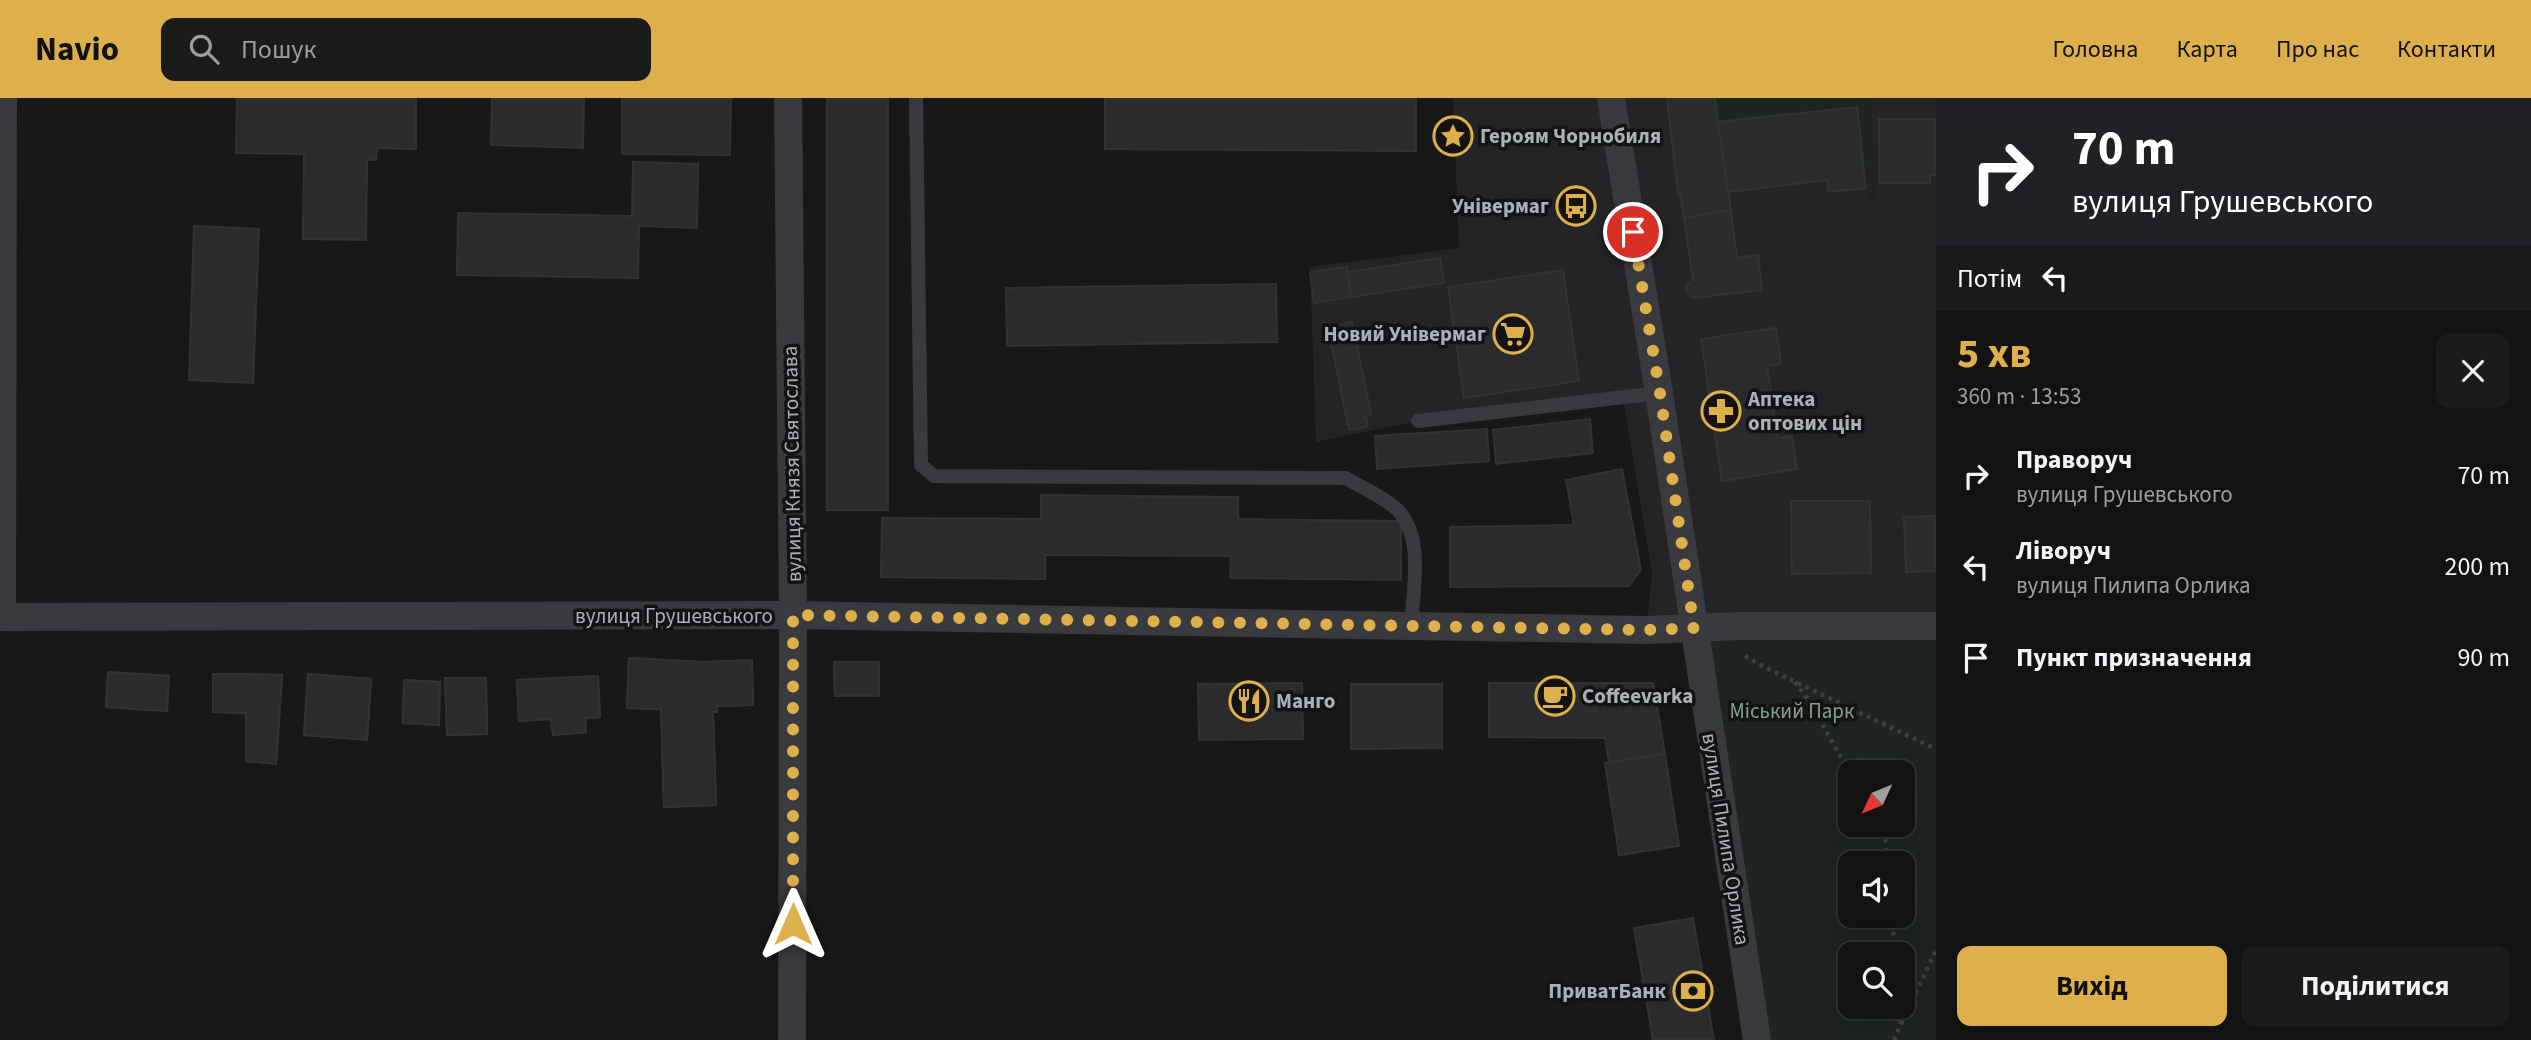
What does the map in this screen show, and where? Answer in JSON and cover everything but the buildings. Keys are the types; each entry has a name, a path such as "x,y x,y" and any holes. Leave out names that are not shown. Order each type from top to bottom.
{"street":[{"path":"1,617 3,98"},
{"name":"вулиця Князя Святослава","path":"788,98 793,615 792,1040"},
{"name":"вулиця Пилипа Орлика","path":"1611,98 1660,393 1757,1040"},
{"name":"вулиця Грушевського","path":"1,617 793,615 1646,630 1936,625"}],"lane":[{"path":"916,98 921,465 934,476 1346,478 1392,506 1410,527 1415,543 1411,626"},
{"path":"1418,421 1660,393"}],"path":[{"path":"1744,655 1794,682 1936,749"},
{"path":"1794,682 1810,702 1842,760"},
{"path":"1894,1040 1936,950"},
{"path":"1901,1019 1901,1024"}],"shaded area":[{"path":"1453,98 1936,98 1936,627 1646,630 1652,574 1623,398 1418,421 1316,442 1310,267 1459,248"}],"green space":[{"path":"1715,98 1871,98 1876,202 1869,203 1857,106 1719,122"},
{"name":"Міський Парк","path":"1936,627 1936,1040 1757,1040 1694,628"}],"place":[{"name":"Героям Чорнобиля","path":"1453,136"},
{"name":"Універмаг","path":"1576,206"},
{"name":"Новий Універмаг","path":"1513,334"},
{"name":"Аптека оптових цін","path":"1721,411"},
{"name":"Coffeevarka","path":"1555,696"},
{"name":"Манго","path":"1249,701"},
{"name":"ПриватБанк","path":"1693,991"}],"route":[{"path":"793,924 793,615 1646,630 1694,628 1660,393 1633,232"}]}
